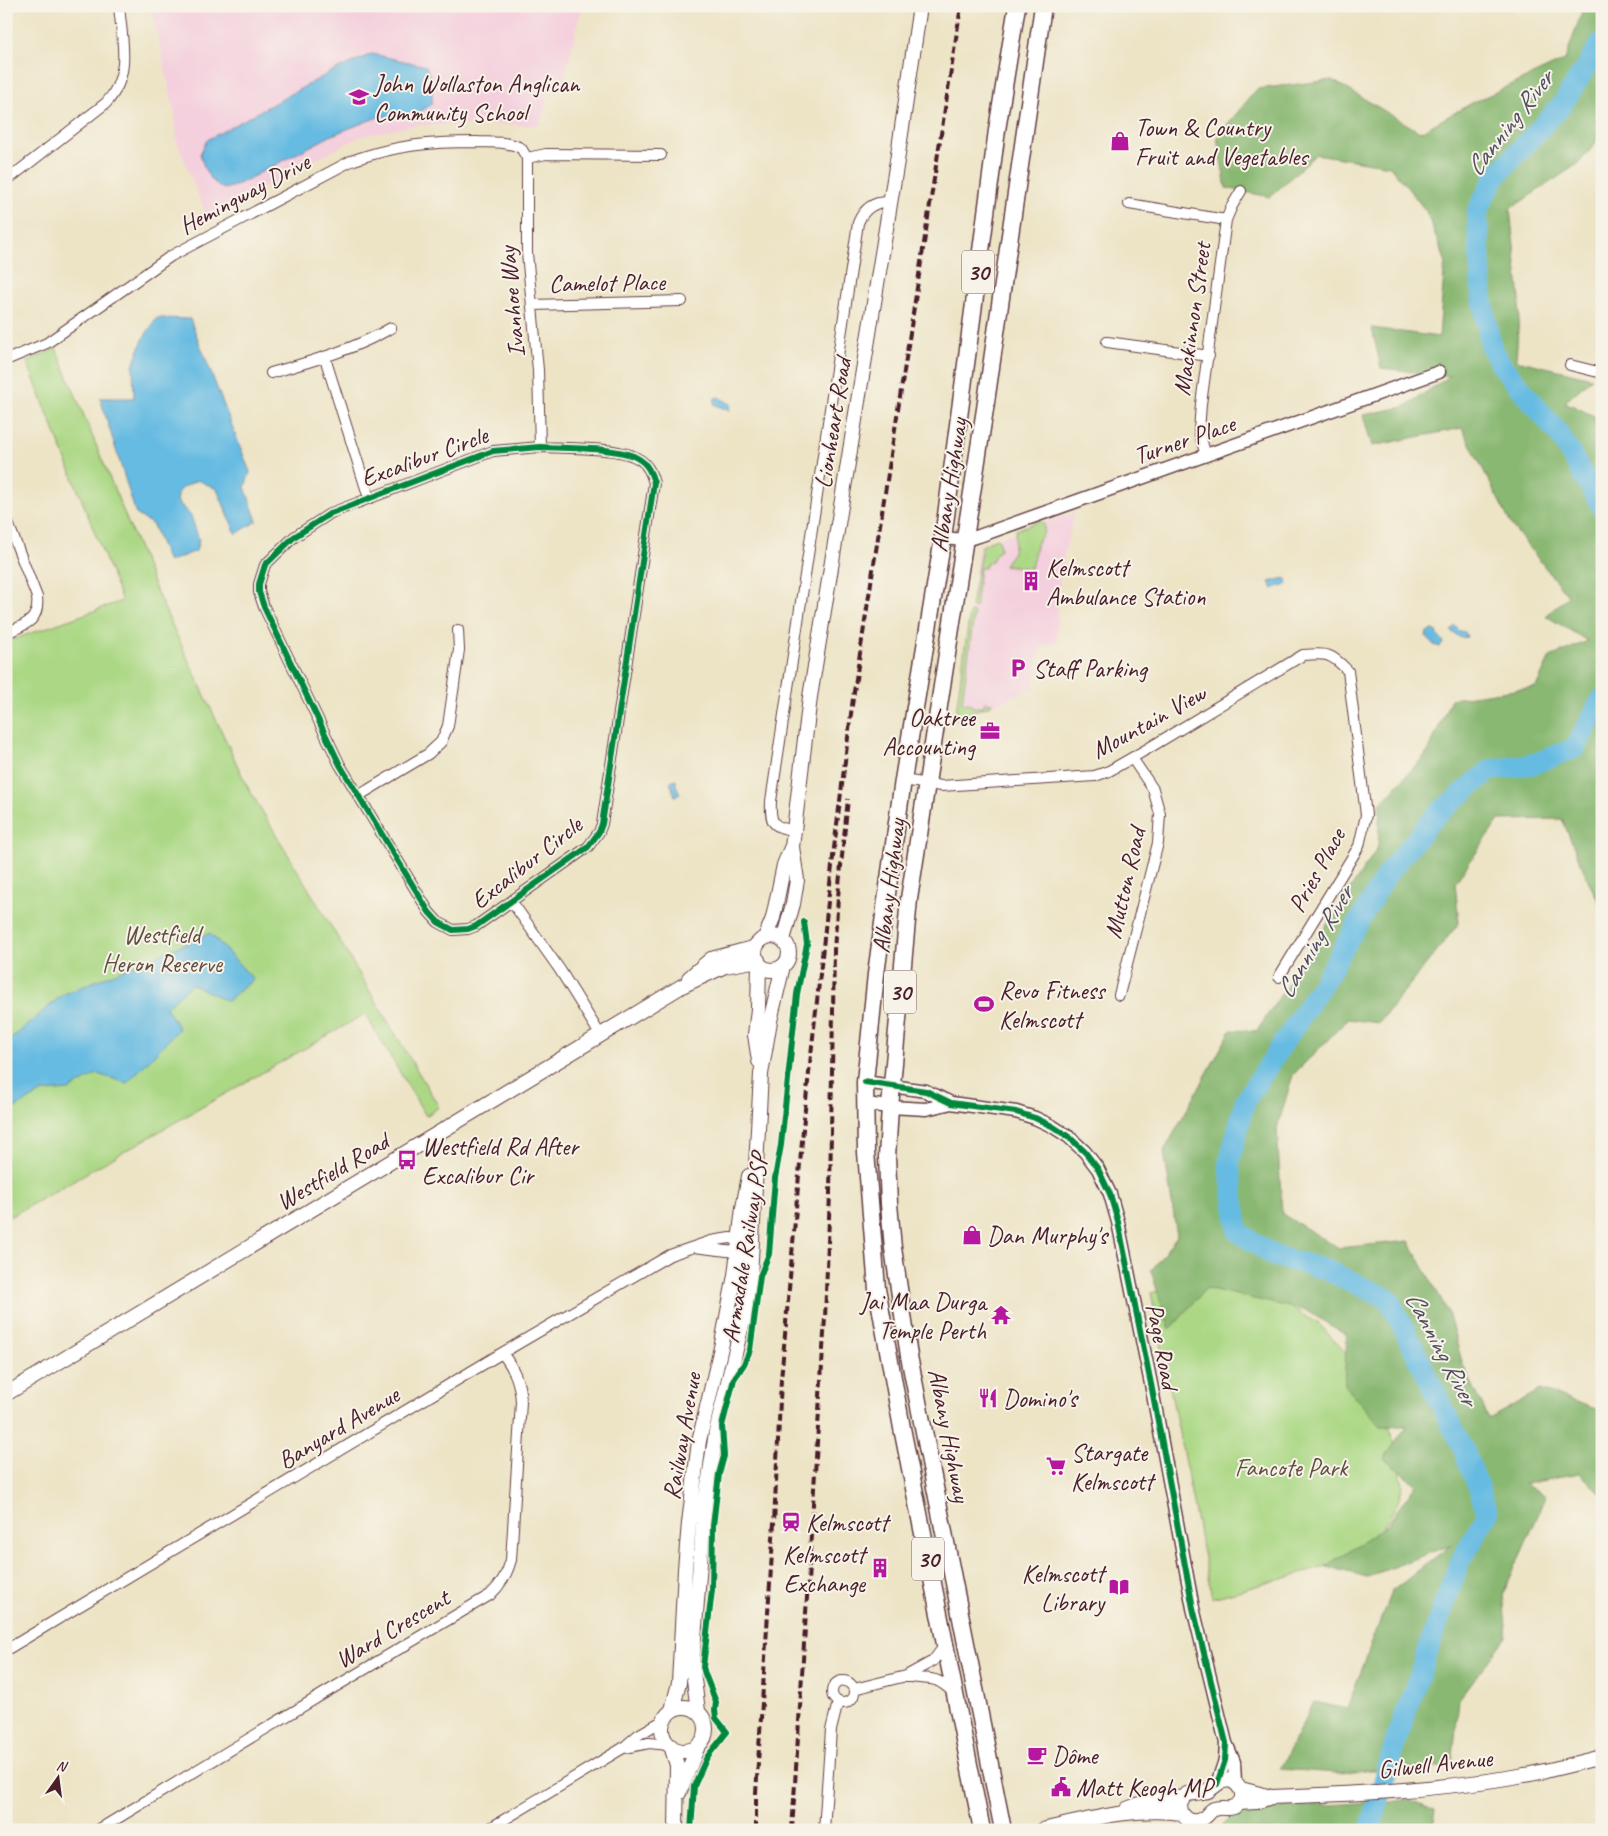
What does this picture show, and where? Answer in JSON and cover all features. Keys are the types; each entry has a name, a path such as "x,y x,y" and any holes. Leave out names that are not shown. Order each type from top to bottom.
{"highway":[{"name":"Albany Highway","path":"982,1830 902,1428 877,1289 866,1161 865,1082 877,965 903,780 943,538 997,130 1017,6"},
{"name":"Albany Highway","path":"1003,1830 908,1346 893,1248 887,1157 909,899 1043,6"},
{"path":"997,130 1025,134"},
{"path":"902,1428 923,1425"}],"main road":[{"name":"Lionheart Road","path":"783,940 793,904 797,880 792,847 810,697 920,6"},
{"name":"Lionheart Road","path":"762,940 773,918 784,865 792,847"},
{"path":"774,936 786,943 789,953 783,966 770,969 758,962 756,953 762,940 774,936"},
{"name":"Westfield Road","path":"682,986 711,959 753,948 762,940"},
{"name":"Westfield Road","path":"6,1394 682,986 725,966 758,962"},
{"name":"Railway Avenue","path":"758,962 758,1009 755,1035 761,1074"},
{"name":"Railway Avenue","path":"677,1796 691,1768 698,1746 707,1730 705,1720 698,1711 692,1664 704,1512 714,1440 743,1320 750,1277 745,1245 747,1186 757,1142 761,1074 770,1021 783,966"},
{"name":"Railway Avenue","path":"676,1830 677,1765 670,1745 662,1731 679,1683 685,1570 700,1435 745,1245"},
{"path":"713,1380 724,1354 732,1324 737,1320 743,1320"},
{"path":"668,1715 685,1706 698,1711"},
{"path":"670,1745 684,1751 698,1746"},
{"name":"Gilwell Avenue","path":"1238,1791 1276,1797 1401,1790 1524,1776 1602,1756"},
{"path":"1042,1830 1112,1815 1154,1812 1189,1822 1212,1810 1230,1808 1238,1791 1227,1780 1217,1784 1208,1792 1191,1793 1183,1798 1180,1805 1189,1822"},
{"path":"1112,1815 1143,1802 1169,1797 1183,1798"}],"street":[{"path":"6,181 115,94 123,72 119,6"},
{"name":"Hemingway Drive","path":"6,360 48,342 171,256 351,161 392,148 438,142 506,143 521,148 526,155"},
{"path":"526,155 661,155"},
{"name":"Ivanhoe Way","path":"526,155 527,253 538,370 540,447"},
{"name":"Mackinnon Street","path":"1206,456 1200,436 1199,422 1226,220 1241,191"},
{"path":"794,830 780,829 774,824 770,816 771,801 858,223 862,213 869,207 880,201 890,202"},
{"path":"1129,204 1226,220"},
{"name":"Camelot Place","path":"532,305 682,302"},
{"path":"271,373 325,358 372,339 390,328"},
{"path":"1107,342 1209,356"},
{"path":"325,358 369,498"},
{"path":"1570,365 1602,373"},
{"name":"Turner Place","path":"943,538 964,540 1440,372"},
{"name":"Excalibur Circle","path":"540,447 591,449 632,455 640,460 649,470 654,488 601,828 588,847 487,920 468,929 453,930 442,925 429,912 358,796 326,735 259,592 259,584 265,565 294,538 331,513 369,498 493,451 540,447"},
{"path":"6,518 37,597 38,604 34,617 26,625 6,633"},
{"path":"358,796 428,754 441,742 448,726 459,650 458,630"},
{"name":"Mountain View","path":"903,780 941,786 1095,776 1132,758 1303,655 1324,653 1338,661"},
{"name":"Pries Place","path":"1279,977 1359,846 1366,815 1348,672 1338,661"},
{"name":"Mutton Road","path":"1119,995 1158,843 1160,814 1152,789 1132,758"},
{"name":"Excalibur Circle","path":"512,902 560,970 601,1036"},
{"name":"Page Road","path":"865,1082 926,1091 951,1103 1016,1112 1052,1126 1069,1137 1085,1152 1098,1169 1106,1185 1115,1212 1193,1608 1226,1743 1234,1762 1238,1791"},
{"name":"Page Road","path":"865,1104 926,1109 951,1103"},
{"name":"Banyard Avenue","path":"6,1650 502,1353 670,1255 694,1247 745,1245"},
{"name":"Ward Crescent","path":"98,1830 490,1595 499,1586 505,1578 511,1560 521,1402 517,1377 502,1353"},
{"path":"854,1689 906,1676 936,1660 945,1645"},
{"path":"906,1676 915,1678 928,1677 938,1680 955,1694"},
{"path":"844,1680 854,1689 854,1695 846,1703 835,1700 832,1693 836,1683 844,1680"},
{"path":"824,1830 831,1730 838,1702"},
{"path":"487,1830 623,1748 638,1735 668,1715"},
{"path":"623,1748 649,1743 670,1745"},
{"name":"Page Road","path":"1217,1784 1226,1760 1226,1743"}],"shaded area":[{"name":"John Wollaston Anglican Community School","path":"151,6 582,6 564,81 552,78 540,125 416,125 361,136 207,217 177,142 175,114"},
{"path":"1075,512 1063,559 1058,595 1057,642 1040,648 1034,688 954,721 979,545"}],"green space":[{"path":"1580,6 1602,6 1602,135 1579,163 1510,209 1520,300 1516,360 1592,378 1565,402 1602,420 1602,907 1590,885 1562,819 1499,820 1455,883 1459,923 1379,1023 1348,1019 1293,1075 1277,1128 1282,1214 1339,1248 1409,1241 1448,1312 1463,1365 1489,1419 1540,1390 1602,1411 1602,1494 1579,1474 1524,1484 1546,1497 1503,1594 1507,1637 1459,1699 1452,1766 1337,1773 1280,1769 1314,1702 1347,1709 1391,1592 1451,1545 1367,1577 1326,1566 1386,1526 1416,1484 1384,1459 1407,1426 1381,1426 1344,1385 1347,1335 1307,1311 1206,1288 1170,1330 1151,1271 1177,1236 1164,1151 1231,1030 1257,1031 1378,847 1380,804 1428,752 1451,699 1536,687 1550,657 1588,641 1546,616 1568,596 1512,526 1462,428 1372,446 1363,415 1404,407 1450,376 1381,368 1372,328 1439,337 1445,260 1426,211 1390,166 1316,154 1270,197 1226,188 1217,137 1257,89 1332,80 1420,132 1472,103 1565,60 1583,9"},
{"name":"Westfield Heron Reserve","path":"56,348 158,595 247,786 439,1107 426,1116 365,1014 6,1219 6,642 122,601 27,362"},
{"path":"1040,521 1044,524 1044,533 1037,542 1031,568 1004,565 1013,552 1016,530"},
{"path":"996,538 999,540 1000,549 992,561 987,562 985,568 980,568 975,608 971,607 982,546"},
{"path":"970,612 974,613 962,702 971,704 972,707 982,707 985,702 992,703 971,712 969,721 955,719"},
{"name":"Fancote Park","path":"1186,1284 1281,1302 1319,1324 1344,1351 1391,1431 1403,1485 1397,1505 1378,1535 1343,1560 1315,1570 1212,1598 1151,1293"},
{"path":"1407,1800 1436,1809 1433,1830 1219,1830 1237,1811"}],"water":[{"path":"372,54 426,66 432,83 432,104 417,114 378,117 332,135 237,185 224,189 211,178 200,154 207,140 331,72"},
{"path":"157,318 190,319 250,472 245,487 257,521 236,534 217,489 197,480 179,490 177,501 191,516 199,540 196,551 168,562 153,525 136,514 100,398 134,398 133,365 144,337"},
{"path":"718,397 731,404 729,411 714,404 715,398"},
{"path":"1285,578 1287,582 1285,586 1273,589 1269,582"},
{"path":"1455,626 1460,631 1465,632 1467,637 1461,638 1452,632"},
{"path":"1436,631 1437,635 1444,642 1440,647 1434,645 1426,636 1427,632"},
{"path":"676,780 680,794 675,796 670,782"},
{"path":"210,933 253,979 227,1001 192,984 166,1007 179,1029 127,1083 97,1074 69,1090 43,1092 6,1113 6,1043 62,995"}],"waterway":[{"name":"Canning River","path":"1602,42 1562,105 1495,177 1477,212 1482,297 1491,347 1503,367 1559,434 1602,507"},
{"name":"Canning River","path":"1370,1830 1395,1743 1458,1566 1488,1513 1464,1450 1389,1299 1324,1269 1274,1256 1238,1232 1229,1163 1245,1101 1326,978 1387,874 1434,817 1490,770 1533,764 1575,748 1602,699"}],"railway":[{"path":"756,1830 756,1793 774,1523 781,1380 804,1118 834,848 853,698 961,6"},
{"path":"792,1830 825,1318 830,1193 834,950 848,799"}],"cycle path":[{"path":"540,447 590,449 629,454 646,465 654,483 602,824 599,832 588,847 476,926 468,929 453,930 438,922 429,912 340,765 264,607 259,592 259,584 265,565 294,537 331,513 493,451 540,447"},
{"name":"Armadale Railway PSP","path":"691,1830 694,1786 707,1757 727,1732 716,1718 716,1702 703,1667 712,1590 713,1526 719,1474 724,1456 722,1426 734,1379 744,1364 750,1350 760,1276 769,1254 775,1178 781,1145 797,994 807,944 804,922"},
{"path":"865,1082 926,1091 951,1103 1016,1112 1035,1118 1069,1137 1085,1152 1098,1169 1110,1194 1118,1222 1193,1608 1226,1743 1225,1760 1217,1784"}],"place":[{"name":"John Wollaston Anglican Community School","path":"359,97"},
{"name":"Town & Country Fruit and Vegetables","path":"1120,141"},
{"name":"Kelmscott Ambulance Station","path":"1031,581"},
{"name":"Staff Parking","path":"1018,668"},
{"name":"Oaktree Accounting","path":"990,731"},
{"name":"Revo Fitness Kelmscott","path":"984,1004"},
{"name":"Westfield Rd After Excalibur Cir","path":"407,1160"},
{"name":"Dan Murphy's","path":"972,1235"},
{"name":"Jai Maa Durga Temple Perth","path":"1001,1315"},
{"name":"Domino's","path":"988,1398"},
{"name":"Stargate Kelmscott","path":"1056,1466"},
{"name":"Kelmscott","path":"791,1522"},
{"name":"Kelmscott Exchange","path":"880,1568"},
{"name":"Kelmscott Library","path":"1119,1587"},
{"name":"Dôme","path":"1037,1755"},
{"name":"Matt Keogh MP","path":"1061,1787"}]}
